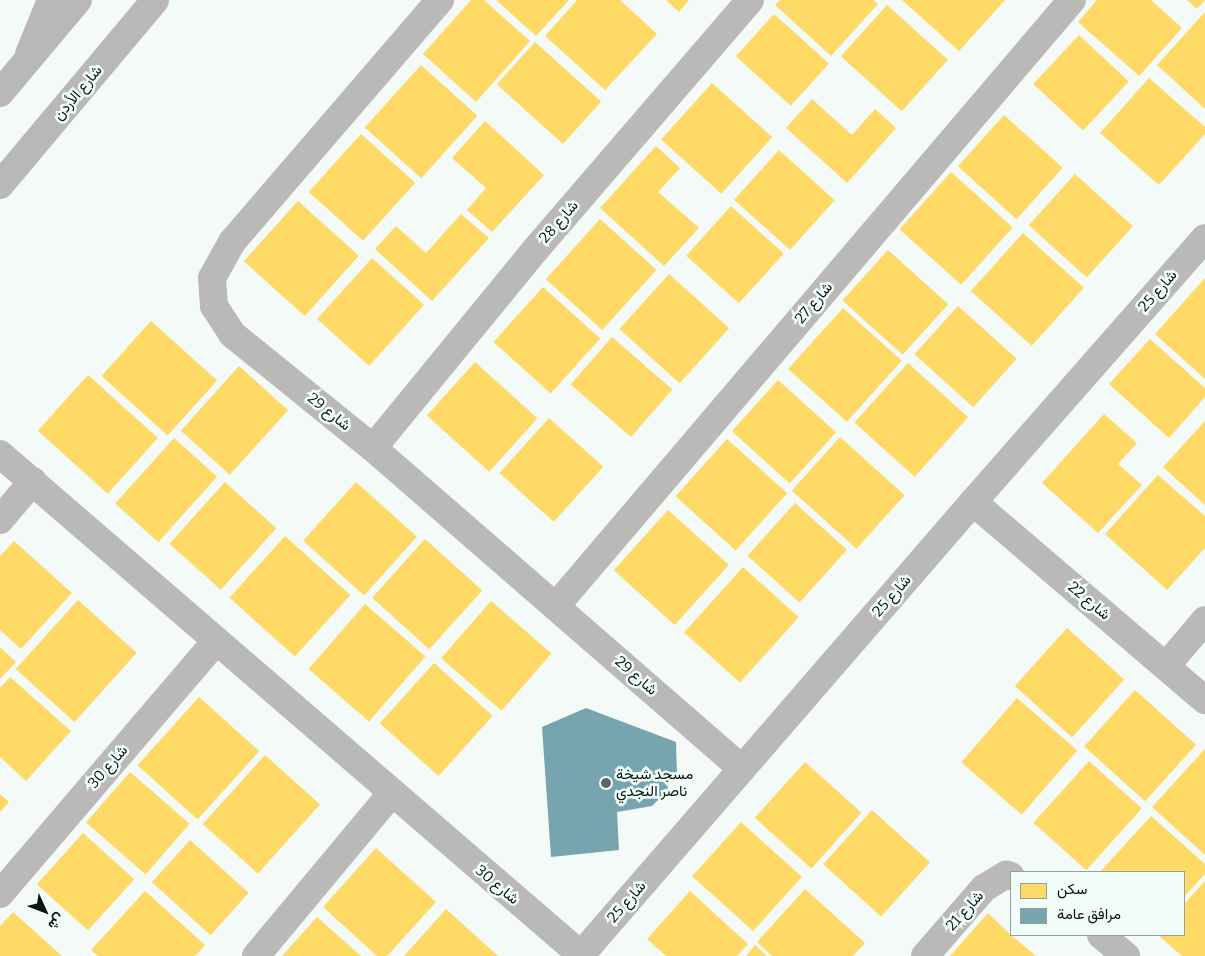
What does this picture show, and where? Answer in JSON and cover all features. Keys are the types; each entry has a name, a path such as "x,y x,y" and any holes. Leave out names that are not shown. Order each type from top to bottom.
{"main road":[{"path":"0,93 78,0"},
{"name":"شارع الأردن","path":"0,185 155,0"}],"street":[{"path":"27,61 51,0"},
{"name":"شارع 29","path":"440,0 232,242 212,278 214,306 232,334 373,448 742,769"},
{"name":"شارع 28","path":"373,448 536,249 750,0"},
{"name":"شارع 27","path":"556,606 1072,0"},
{"name":"شارع 25","path":"580,956 973,502 1205,238"},
{"name":"شارع 30","path":"0,454 580,956"},
{"path":"0,520 33,481"},
{"name":"شارع 22","path":"973,502 1205,700"},
{"path":"1166,666 1205,620"},
{"name":"شارع 30","path":"0,894 216,641"},
{"path":"256,956 391,794"},
{"name":"شارع 21","path":"925,956 984,888 1006,875 1010,876"},
{"path":"1101,936 1126,956"}],"building: سكن":[{"path":"471,0 484,0 530,41 476,102 423,54"},
{"path":"496,0 569,0 536,36"},
{"path":"577,0 620,0 657,34 605,90 545,36"},
{"path":"666,0 689,0 679,12"},
{"path":"780,0 873,0 878,4 831,56 775,5"},
{"path":"902,0 1005,0 959,51"},
{"path":"1097,0 1151,0 1182,28 1139,76 1078,22"},
{"path":"1187,0 1205,0 1197,9"},
{"path":"887,5 948,60 902,111 841,56"},
{"path":"1205,12 1205,109 1157,65"},
{"path":"774,14 829,64 791,106 736,56"},
{"path":"1079,35 1129,81 1083,130 1033,84"},
{"path":"535,42 601,102 563,144 497,84"},
{"path":"421,65 477,116 421,178 365,127"},
{"path":"1149,78 1205,127 1205,134 1159,185 1100,133"},
{"path":"712,83 772,137 721,194 661,139"},
{"path":"812,99 852,135 875,109 896,128 847,183 786,128"},
{"path":"1004,115 1063,168 1017,219 958,166"},
{"path":"485,121 544,175 492,232 467,210 486,188 452,158"},
{"path":"361,134 415,183 363,241 309,192"},
{"path":"656,146 680,168 658,192 699,228 664,266 600,208"},
{"path":"779,150 835,200 790,250 734,200"},
{"path":"951,172 1013,228 961,285 899,229"},
{"path":"1075,174 1133,226 1087,277 1029,225"},
{"path":"298,201 359,256 305,316 244,261"},
{"path":"731,206 784,254 739,303 686,256"},
{"path":"461,214 489,238 432,301 375,249 396,226 426,253"},
{"path":"600,219 656,270 602,330 546,279"},
{"path":"1023,233 1084,288 1032,346 971,291"},
{"path":"888,250 948,304 903,355 842,301"},
{"path":"372,258 424,305 369,366 317,319"},
{"path":"669,274 729,328 680,383 619,329"},
{"path":"1205,278 1205,379 1155,334"},
{"path":"543,287 600,339 551,394 493,342"},
{"path":"958,306 1017,359 973,407 915,354"},
{"path":"843,308 902,361 847,422 788,369"},
{"path":"151,321 217,381 168,436 101,376"},
{"path":"612,337 672,389 631,437 571,385"},
{"path":"1150,339 1205,388 1205,397 1169,438 1109,384"},
{"path":"475,362 537,418 489,472 427,416"},
{"path":"908,363 968,417 915,477 854,422"},
{"path":"239,366 288,410 230,475 181,431"},
{"path":"88,375 158,438 108,494 38,431"},
{"path":"778,380 836,432 790,483 732,431"},
{"path":"1104,414 1137,443 1118,464 1142,485 1098,533 1042,483"},
{"path":"549,418 603,467 554,522 499,473"},
{"path":"1205,421 1205,505 1163,467"},
{"path":"840,437 905,495 856,549 792,491"},
{"path":"174,438 217,477 158,542 115,503"},
{"path":"727,439 787,493 736,550 675,496"},
{"path":"1158,475 1205,516 1205,548 1167,590 1105,534"},
{"path":"225,482 276,528 221,590 169,544"},
{"path":"356,482 417,537 364,596 303,541"},
{"path":"795,503 847,550 800,603 747,556"},
{"path":"668,510 729,565 675,625 614,570"},
{"path":"285,536 350,595 295,657 229,598"},
{"path":"425,539 482,591 429,649 372,598"},
{"path":"14,541 72,593 21,649 0,630 0,556"},
{"path":"743,567 799,617 740,683 684,632"},
{"path":"78,600 137,653 74,722 16,669"},
{"path":"491,601 551,653 502,711 441,658"},
{"path":"365,604 425,656 369,721 309,669"},
{"path":"1067,628 1124,680 1072,737 1015,686"},
{"path":"0,647 16,662 0,679"},
{"path":"434,663 493,716 439,776 380,723"},
{"path":"10,677 71,731 26,781 0,757 0,688"},
{"path":"1135,690 1196,745 1145,801 1084,746"},
{"path":"199,697 259,751 198,820 137,765"},
{"path":"1017,698 1077,750 1022,815 961,762"},
{"path":"1205,749 1205,855 1152,807"},
{"path":"265,755 320,805 258,874 203,824"},
{"path":"1089,761 1142,809 1086,870 1033,823"},
{"path":"805,762 861,813 811,869 755,818"},
{"path":"130,772 190,824 146,874 86,823"},
{"path":"0,794 9,802 0,812"},
{"path":"872,810 930,862 881,916 823,864"},
{"path":"1151,816 1205,864 1205,874 1185,896 1185,871 1101,871"},
{"path":"741,822 802,877 753,931 692,876"},
{"path":"83,833 134,879 88,930 37,884"},
{"path":"190,840 249,893 211,935 152,882"},
{"path":"376,848 436,902 387,956 377,956 323,907"},
{"path":"1205,881 1205,956 1182,956 1159,936 1185,936 1185,903"},
{"path":"805,889 865,943 853,956 772,956 757,942"},
{"path":"145,891 205,945 195,956 98,956 91,950"},
{"path":"690,891 748,944 737,956 666,956 647,939"},
{"path":"446,909 498,956 404,956"},
{"path":"13,912 62,956 0,956 0,926"},
{"path":"988,913 1010,936 1036,956 950,956"},
{"path":"317,917 361,956 282,956"},
{"path":"755,945 767,956 746,956"}],"building: مرافق عامة":[{"name":"مسجد شيخة ناصر النجدي","path":"586,708 676,742 677,775 666,776 668,790 652,806 617,812 619,850 551,857 542,727"}],"place":[{"name":"مسجد شيخة ناصر النجدي","path":"606,783"}]}
